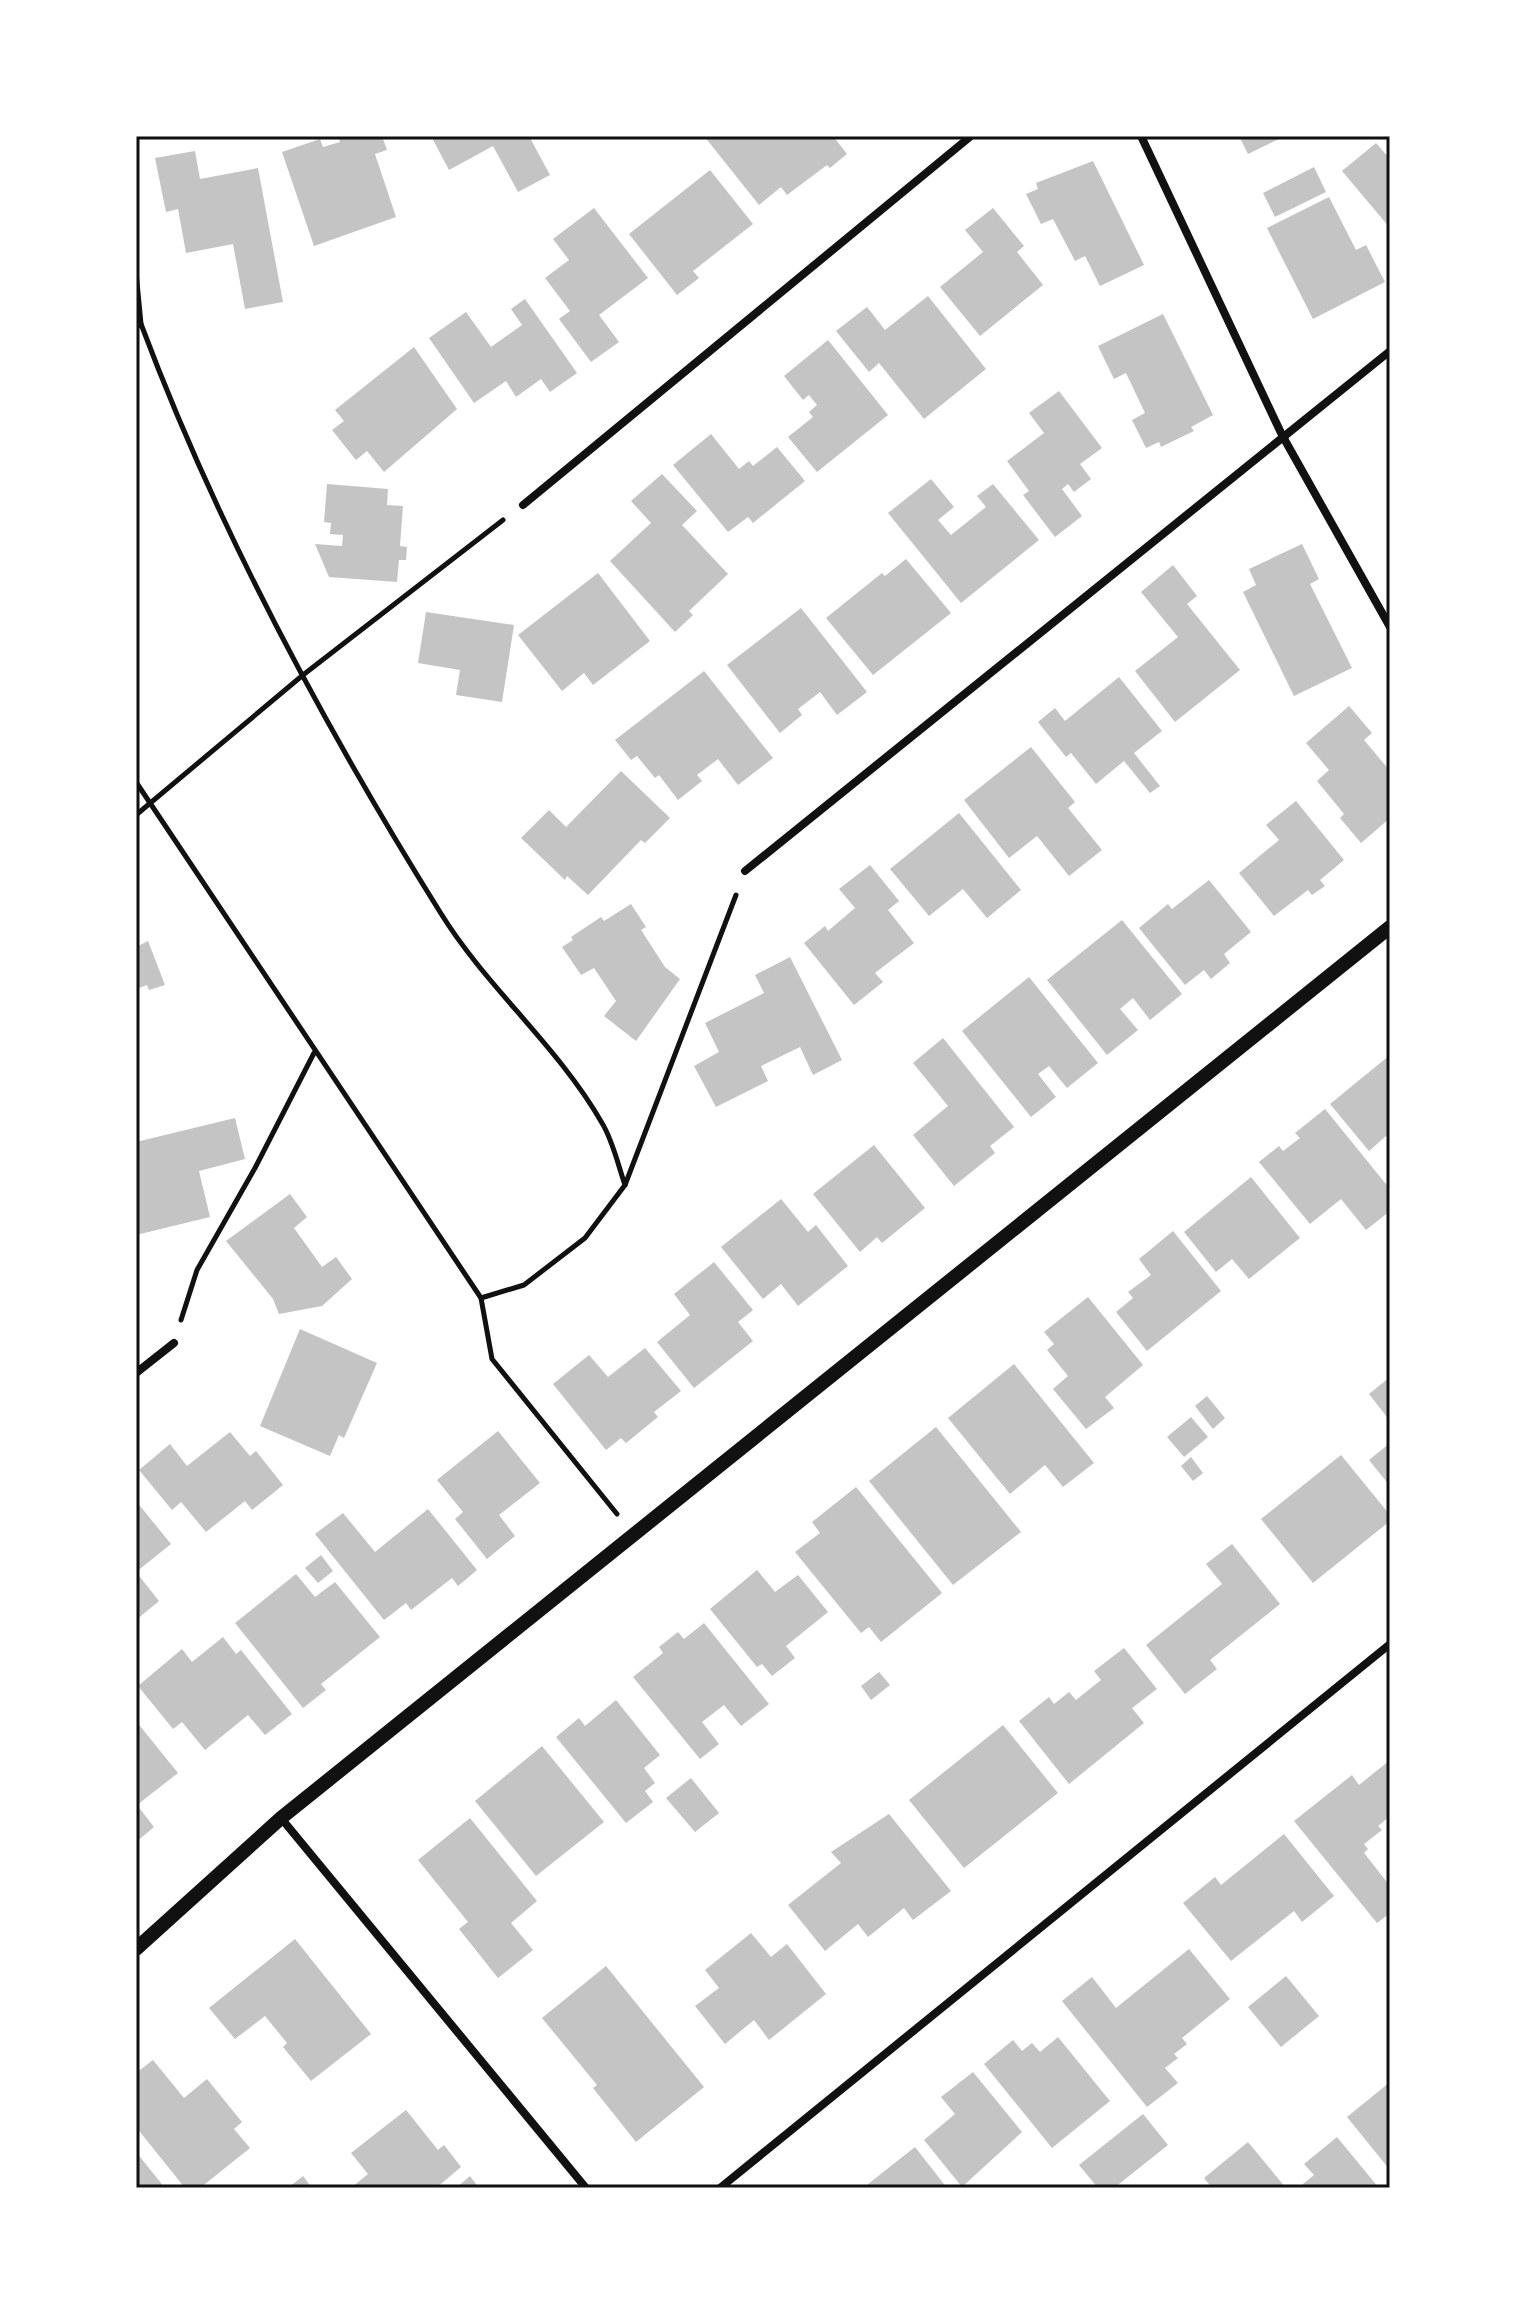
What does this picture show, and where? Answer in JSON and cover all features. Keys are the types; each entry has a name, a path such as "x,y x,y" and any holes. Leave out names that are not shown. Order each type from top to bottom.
{"street":[{"path":"523,505 971,136"},
{"path":"1141,136 1282,435 1390,627"},
{"path":"745,871 1390,351"},
{"path":"136,1949 281,1818 1390,927"},
{"path":"136,1373 174,1343"},
{"path":"720,2188 1390,1644"},
{"path":"281,1818 586,2188"}],"path":[{"path":"136,272 139,326 176,417 303,675 459,941 584,1094 604,1126 625,1185"},
{"path":"136,815 303,675 523,505"},
{"path":"136,782 314,1053 481,1298 492,1359 633,1533"},
{"path":"481,1298 524,1285 585,1238 625,1185 745,871"},
{"path":"174,1343 197,1270 255,1168 314,1053"}],"building":[{"path":"338,136 382,136 387,150 375,154 396,217 314,246 282,152 320,139 323,147 340,142"},
{"path":"431,136 529,136 550,175 518,192 493,146 449,170"},
{"path":"704,136 833,136 847,154 787,195 781,187 759,205"},
{"path":"1239,136 1285,136 1248,154"},
{"path":"1376,143 1390,159 1390,228 1342,171"},
{"path":"195,151 200,179 258,168 283,302 245,309 233,244 186,253 178,209 166,212 155,158"},
{"path":"1093,161 1144,265 1100,286 1085,256 1075,261 1053,219 1041,224 1026,194 1038,189 1036,183"},
{"path":"1314,167 1326,192 1275,217 1263,193"},
{"path":"710,170 753,224 693,271 699,278 677,295 629,234"},
{"path":"1329,197 1356,250 1366,245 1385,282 1313,319 1267,228"},
{"path":"594,208 648,278 599,315 619,342 591,362 559,319 570,311 545,278 569,260 553,239"},
{"path":"993,208 1024,246 1017,252 1043,285 980,336 940,287 983,252 965,230"},
{"path":"928,296 986,369 924,419 879,363 869,372 836,331 867,307 885,330"},
{"path":"525,299 577,373 550,392 541,379 516,397 506,381 474,403 429,338 466,312 491,347 522,325 511,309"},
{"path":"1163,314 1213,415 1191,427 1194,431 1161,447 1159,442 1146,448 1132,420 1145,413 1126,373 1114,379 1098,346"},
{"path":"828,340 888,415 817,472 788,437 813,417 809,412 817,405 809,395 803,400 784,376"},
{"path":"414,347 457,409 384,472 367,451 356,460 332,430 344,421 335,410"},
{"path":"1059,391 1102,448 1080,464 1091,479 1074,492 1068,484 1062,489 1082,516 1055,537 1023,495 1029,491 1007,461 1044,433 1029,413"},
{"path":"711,434 739,469 749,461 753,466 777,447 805,481 753,523 748,517 728,532 673,465"},
{"path":"662,474 697,511 682,525 728,574 689,611 693,615 675,632 610,561 651,523 631,501"},
{"path":"931,479 954,507 938,520 951,535 986,507 977,496 993,484 1039,540 961,603 888,513"},
{"path":"327,484 388,489 387,505 403,506 400,546 407,547 406,560 399,560 397,582 329,577 315,544 342,546 343,535 330,534 331,523 324,522"},
{"path":"1302,544 1319,579 1310,584 1352,668 1294,696 1243,592 1256,585 1249,569"},
{"path":"906,559 951,613 873,675 826,618 882,573 885,576"},
{"path":"1173,565 1197,596 1187,604 1240,670 1175,722 1135,671 1178,637 1141,592"},
{"path":"598,573 650,641 593,685 584,673 562,691 518,635"},
{"path":"801,608 867,692 837,715 820,692 798,709 802,715 780,733 727,665"},
{"path":"426,612 514,625 502,702 456,695 460,670 418,663"},
{"path":"704,671 773,758 738,785 718,759 697,775 702,781 678,800 659,775 655,778 637,756 631,760 615,740"},
{"path":"1119,677 1162,731 1134,753 1160,786 1150,793 1124,761 1096,784 1071,753 1066,757 1038,722 1055,708 1065,721"},
{"path":"1349,706 1372,733 1364,740 1390,771 1390,818 1361,843 1340,818 1344,814 1317,781 1329,770 1306,743"},
{"path":"1031,747 1075,802 1068,808 1102,850 1069,876 1037,836 1009,858 964,800"},
{"path":"621,771 670,818 645,843 641,840 588,895 567,876 565,880 521,838 549,810 566,827"},
{"path":"1296,801 1344,860 1320,880 1325,886 1312,895 1308,890 1274,916 1239,873 1279,840 1266,825"},
{"path":"959,813 1021,890 987,918 963,889 929,916 890,869"},
{"path":"870,865 899,901 888,910 914,943 875,973 883,982 854,1005 804,943 825,926 828,931 855,908 839,889"},
{"path":"1209,880 1251,932 1224,954 1230,963 1211,979 1204,970 1185,985 1139,928 1168,904 1172,909"},
{"path":"631,904 646,927 641,930 665,967 680,979 636,1041 604,1016 616,1001 594,968 581,975 562,947 573,940 571,937 601,917 604,921"},
{"path":"1122,920 1182,994 1150,1020 1133,998 1120,1009 1138,1030 1107,1055 1047,980"},
{"path":"148,941 165,985 149,990 147,985 136,989 136,947"},
{"path":"790,957 842,1060 813,1075 800,1047 761,1066 768,1081 716,1107 694,1066 719,1052 705,1023 764,993 755,975"},
{"path":"1029,977 1098,1063 1067,1088 1049,1066 1038,1074 1056,1097 1031,1117 962,1031"},
{"path":"943,1038 1014,1127 990,1146 995,1153 954,1186 913,1135 948,1106 913,1063"},
{"path":"1390,1055 1390,1140 1386,1136 1369,1151 1330,1104"},
{"path":"1325,1109 1390,1189 1390,1211 1366,1230 1341,1199 1310,1224 1259,1162 1279,1146 1283,1151 1300,1138 1295,1133"},
{"path":"235,1118 245,1159 199,1171 210,1217 136,1235 136,1142"},
{"path":"874,1145 925,1208 882,1243 877,1237 860,1252 813,1194"},
{"path":"1251,1177 1300,1238 1249,1279 1232,1259 1216,1272 1184,1232"},
{"path":"290,1194 307,1217 294,1228 322,1267 336,1257 352,1279 322,1306 279,1314 273,1299 226,1241"},
{"path":"781,1199 808,1232 816,1225 848,1266 798,1306 781,1284 763,1299 721,1247"},
{"path":"1173,1231 1221,1291 1147,1351 1116,1312 1133,1298 1128,1292 1151,1275 1139,1259"},
{"path":"714,1262 753,1310 738,1322 753,1341 694,1388 657,1342 690,1315 674,1294"},
{"path":"1088,1297 1143,1365 1105,1397 1114,1408 1086,1429 1053,1389 1068,1376 1047,1350 1054,1344 1044,1332"},
{"path":"300,1329 377,1363 344,1438 339,1435 330,1456 260,1426"},
{"path":"645,1348 681,1391 654,1412 658,1417 626,1443 621,1438 606,1450 553,1384 589,1355 608,1377"},
{"path":"1014,1364 1094,1463 1063,1487 1045,1465 1010,1494 948,1418"},
{"path":"1390,1377 1390,1421 1369,1394"},
{"path":"1207,1396 1225,1418 1213,1429 1195,1406"},
{"path":"1191,1417 1208,1437 1184,1457 1167,1437"},
{"path":"936,1427 1021,1532 953,1585 869,1481"},
{"path":"498,1431 540,1483 499,1515 515,1536 487,1559 455,1519 463,1512 437,1480"},
{"path":"230,1432 250,1456 256,1451 283,1485 252,1510 245,1501 206,1532 181,1502 172,1510 139,1470 170,1444 187,1466"},
{"path":"1390,1443 1390,1486 1369,1460"},
{"path":"1341,1455 1390,1515 1390,1521 1313,1583 1261,1519"},
{"path":"1191,1457 1203,1473 1193,1481 1181,1466"},
{"path":"856,1487 942,1593 881,1642 869,1627 861,1633 795,1552 820,1533 812,1522"},
{"path":"136,1501 171,1544 136,1572"},
{"path":"428,1509 477,1570 458,1586 452,1578 411,1610 406,1603 384,1620 315,1534 343,1513 375,1552"},
{"path":"1232,1544 1280,1604 1210,1660 1217,1669 1185,1694 1146,1645 1222,1584 1206,1564"},
{"path":"321,1555 333,1571 318,1583 305,1568"},
{"path":"757,1570 775,1592 798,1575 828,1612 786,1646 795,1658 772,1676 762,1664 757,1667 710,1609"},
{"path":"136,1572 159,1601 136,1620"},
{"path":"296,1574 315,1597 335,1582 380,1637 321,1684 326,1690 303,1708 235,1623"},
{"path":"704,1623 769,1704 741,1726 724,1705 702,1722 719,1744 700,1759 633,1677 663,1653 659,1647 678,1632 684,1639"},
{"path":"223,1637 236,1654 241,1650 292,1714 265,1735 248,1715 205,1750 182,1722 173,1729 138,1686 182,1649 192,1662"},
{"path":"1124,1648 1157,1689 1132,1708 1144,1723 1069,1784 1019,1721 1049,1697 1054,1704 1069,1692 1076,1700 1101,1680 1094,1671"},
{"path":"879,1672 890,1685 871,1700 861,1686"},
{"path":"616,1700 660,1755 644,1768 655,1783 645,1791 653,1802 626,1823 556,1737 579,1718 585,1726"},
{"path":"136,1721 178,1773 137,1805 154,1827 136,1842"},
{"path":"1003,1725 1058,1793 964,1868 909,1800"},
{"path":"542,1746 604,1822 536,1876 475,1801"},
{"path":"1390,1760 1390,1816 1378,1826 1382,1830 1364,1844 1368,1849 1364,1853 1390,1886 1390,1913 1377,1923 1294,1821 1352,1775 1359,1785"},
{"path":"691,1778 719,1813 695,1832 666,1798"},
{"path":"889,1814 951,1891 913,1920 904,1908 868,1937 858,1924 825,1951 788,1905 841,1863 831,1852"},
{"path":"470,1818 537,1901 511,1923 533,1950 498,1978 459,1929 468,1922 418,1860"},
{"path":"1284,1834 1334,1896 1302,1922 1294,1911 1231,1961 1183,1903 1215,1877 1221,1885"},
{"path":"751,1933 771,1957 787,1944 826,1994 769,2040 754,2020 725,2044 695,2006 719,1988 705,1970"},
{"path":"295,1939 371,2034 311,2081 283,2047 287,2043 265,2016 235,2039 209,2008"},
{"path":"1189,1949 1230,1999 1182,2038 1187,2044 1174,2054 1178,2058 1165,2068 1178,2083 1147,2107 1062,2001 1092,1977 1116,2008"},
{"path":"606,1966 704,2087 636,2142 593,2088 597,2085 542,2018"},
{"path":"1286,1976 1319,2016 1281,2047 1248,2007"},
{"path":"1058,2037 1110,2101 1052,2148 984,2064 1013,2040 1022,2051 1032,2043 1040,2052"},
{"path":"153,2060 184,2098 207,2079 242,2122 234,2129 250,2148 200,2188 185,2188 136,2127 136,2073"},
{"path":"973,2072 1022,2132 962,2187 924,2140 955,2114 941,2097"},
{"path":"1390,2082 1390,2170 1347,2117"},
{"path":"406,2110 438,2150 444,2145 461,2167 436,2188 351,2188 368,2174 351,2153"},
{"path":"1143,2114 1168,2145 1114,2188 1098,2188 1079,2165"},
{"path":"1337,2137 1379,2188 1298,2188 1314,2175 1304,2164"},
{"path":"1248,2142 1286,2188 1212,2188 1204,2178"},
{"path":"915,2147 947,2188 863,2188"},
{"path":"136,2152 165,2188 136,2188"},
{"path":"303,2176 312,2188 288,2188"},
{"path":"470,2176 479,2188 456,2188"}]}
